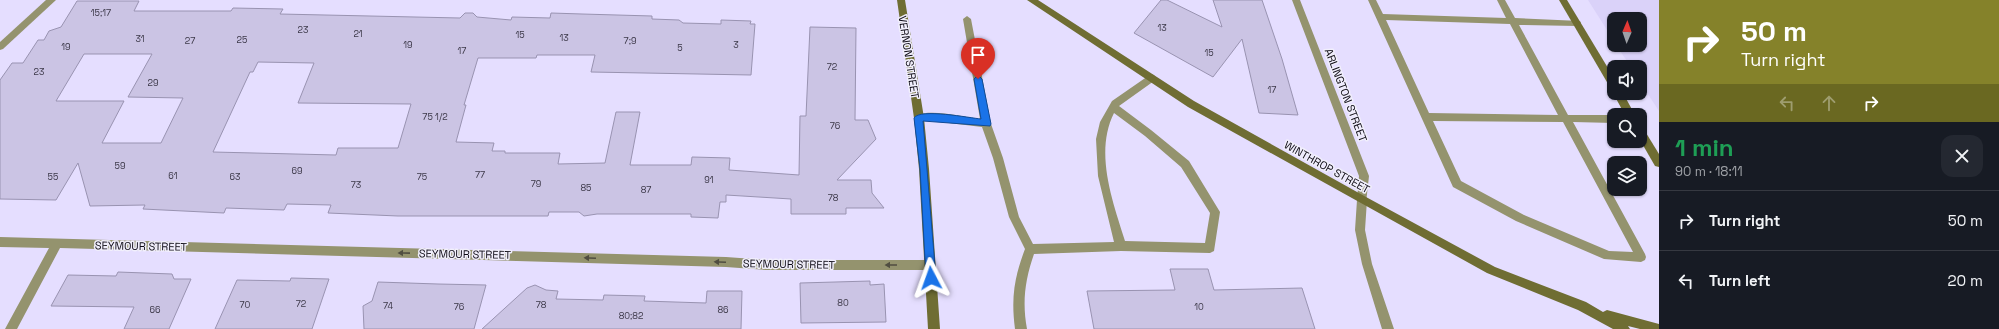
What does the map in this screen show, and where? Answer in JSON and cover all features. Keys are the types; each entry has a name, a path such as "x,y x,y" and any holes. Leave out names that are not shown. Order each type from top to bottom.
{"street":[{"path":"0,46 52,0"},
{"name":"VERNON STREET","path":"901,0 919,118 934,329"},
{"name":"WINTHROP STREET","path":"1031,0 1191,104 1362,200 1491,270 1582,306 1624,329"},
{"name":"ARLINGTON STREET","path":"1296,0 1364,176 1360,230 1367,264 1388,329"},
{"path":"1372,0 1457,184 1520,218 1608,256 1641,257 1501,0"},
{"path":"1563,0 1607,74"},
{"path":"1380,17 1577,23"},
{"path":"967,18 986,124 998,158 1014,217 1030,249 1019,280 1017,304 1021,329"},
{"path":"1121,246 1101,174 1102,128 1113,106 1151,78"},
{"path":"1030,249 1121,246 1210,248 1215,212 1185,164 1113,106"},
{"path":"919,118 932,117 986,124"},
{"path":"1426,117 1607,119"},
{"path":"1647,143 1659,163"},
{"name":"SEYMOUR STREET","path":"0,242 532,256 766,265 930,265"},
{"path":"11,329 57,244"},
{"path":"1582,306 1659,329"}],"shaded area":[{"path":"1588,0 1659,0 1659,111 1647,93 1647,60 1626,60 1621,52 1647,52 1647,12 1607,12 1607,30"}],"building":[{"path":"1161,0 1167,0 1222,27 1213,0 1262,0 1282,59 1298,115 1259,113 1242,39 1213,77 1134,33"},
{"path":"77,1 139,1 134,11 231,11 233,8 283,9 280,14 460,18 465,13 473,13 477,17 511,20 512,17 550,18 551,13 652,16 652,19 679,20 683,23 721,24 721,20 751,21 750,24 755,24 751,75 591,72 595,55 537,55 536,58 478,58 464,105 466,105 456,142 494,143 492,151 505,151 505,153 560,153 558,164 605,163 616,112 640,112 630,165 691,165 692,157 730,158 729,170 799,175 800,116 806,116 810,27 856,28 855,120 868,120 876,139 837,180 871,180 872,193 884,208 846,208 846,214 791,214 791,199 726,195 726,202 720,202 718,218 691,217 691,214 597,214 584,216 579,212 549,212 548,216 398,216 328,213 331,205 287,204 284,210 226,208 224,213 143,209 145,205 90,206 78,163 56,200 0,199 0,80 12,63 23,63 38,40 44,40 49,31 61,27","holes":["84,54 152,54 128,97 183,98 161,143 102,143 124,101 56,101","258,62 314,63 298,103 411,104 398,148 338,148 336,155 213,152 250,72 253,72"]},
{"path":"1170,269 1208,269 1214,290 1302,288 1315,329 1094,329 1087,291 1175,290"},
{"path":"118,272 172,274 174,279 191,279 169,329 124,329 134,307 51,306 68,275 116,276"},
{"path":"291,278 329,279 312,329 215,329 237,280 290,281"},
{"path":"870,281 870,285 884,284 886,322 801,323 800,283"},
{"path":"378,282 486,285 474,329 364,329 363,306 372,301"},
{"path":"535,285 546,290 558,291 556,299 603,300 604,295 645,296 644,301 706,303 707,291 742,291 741,329 482,329 527,288"}],"route":[{"path":"931,278 919,118 932,117 986,124 978,79"}]}
